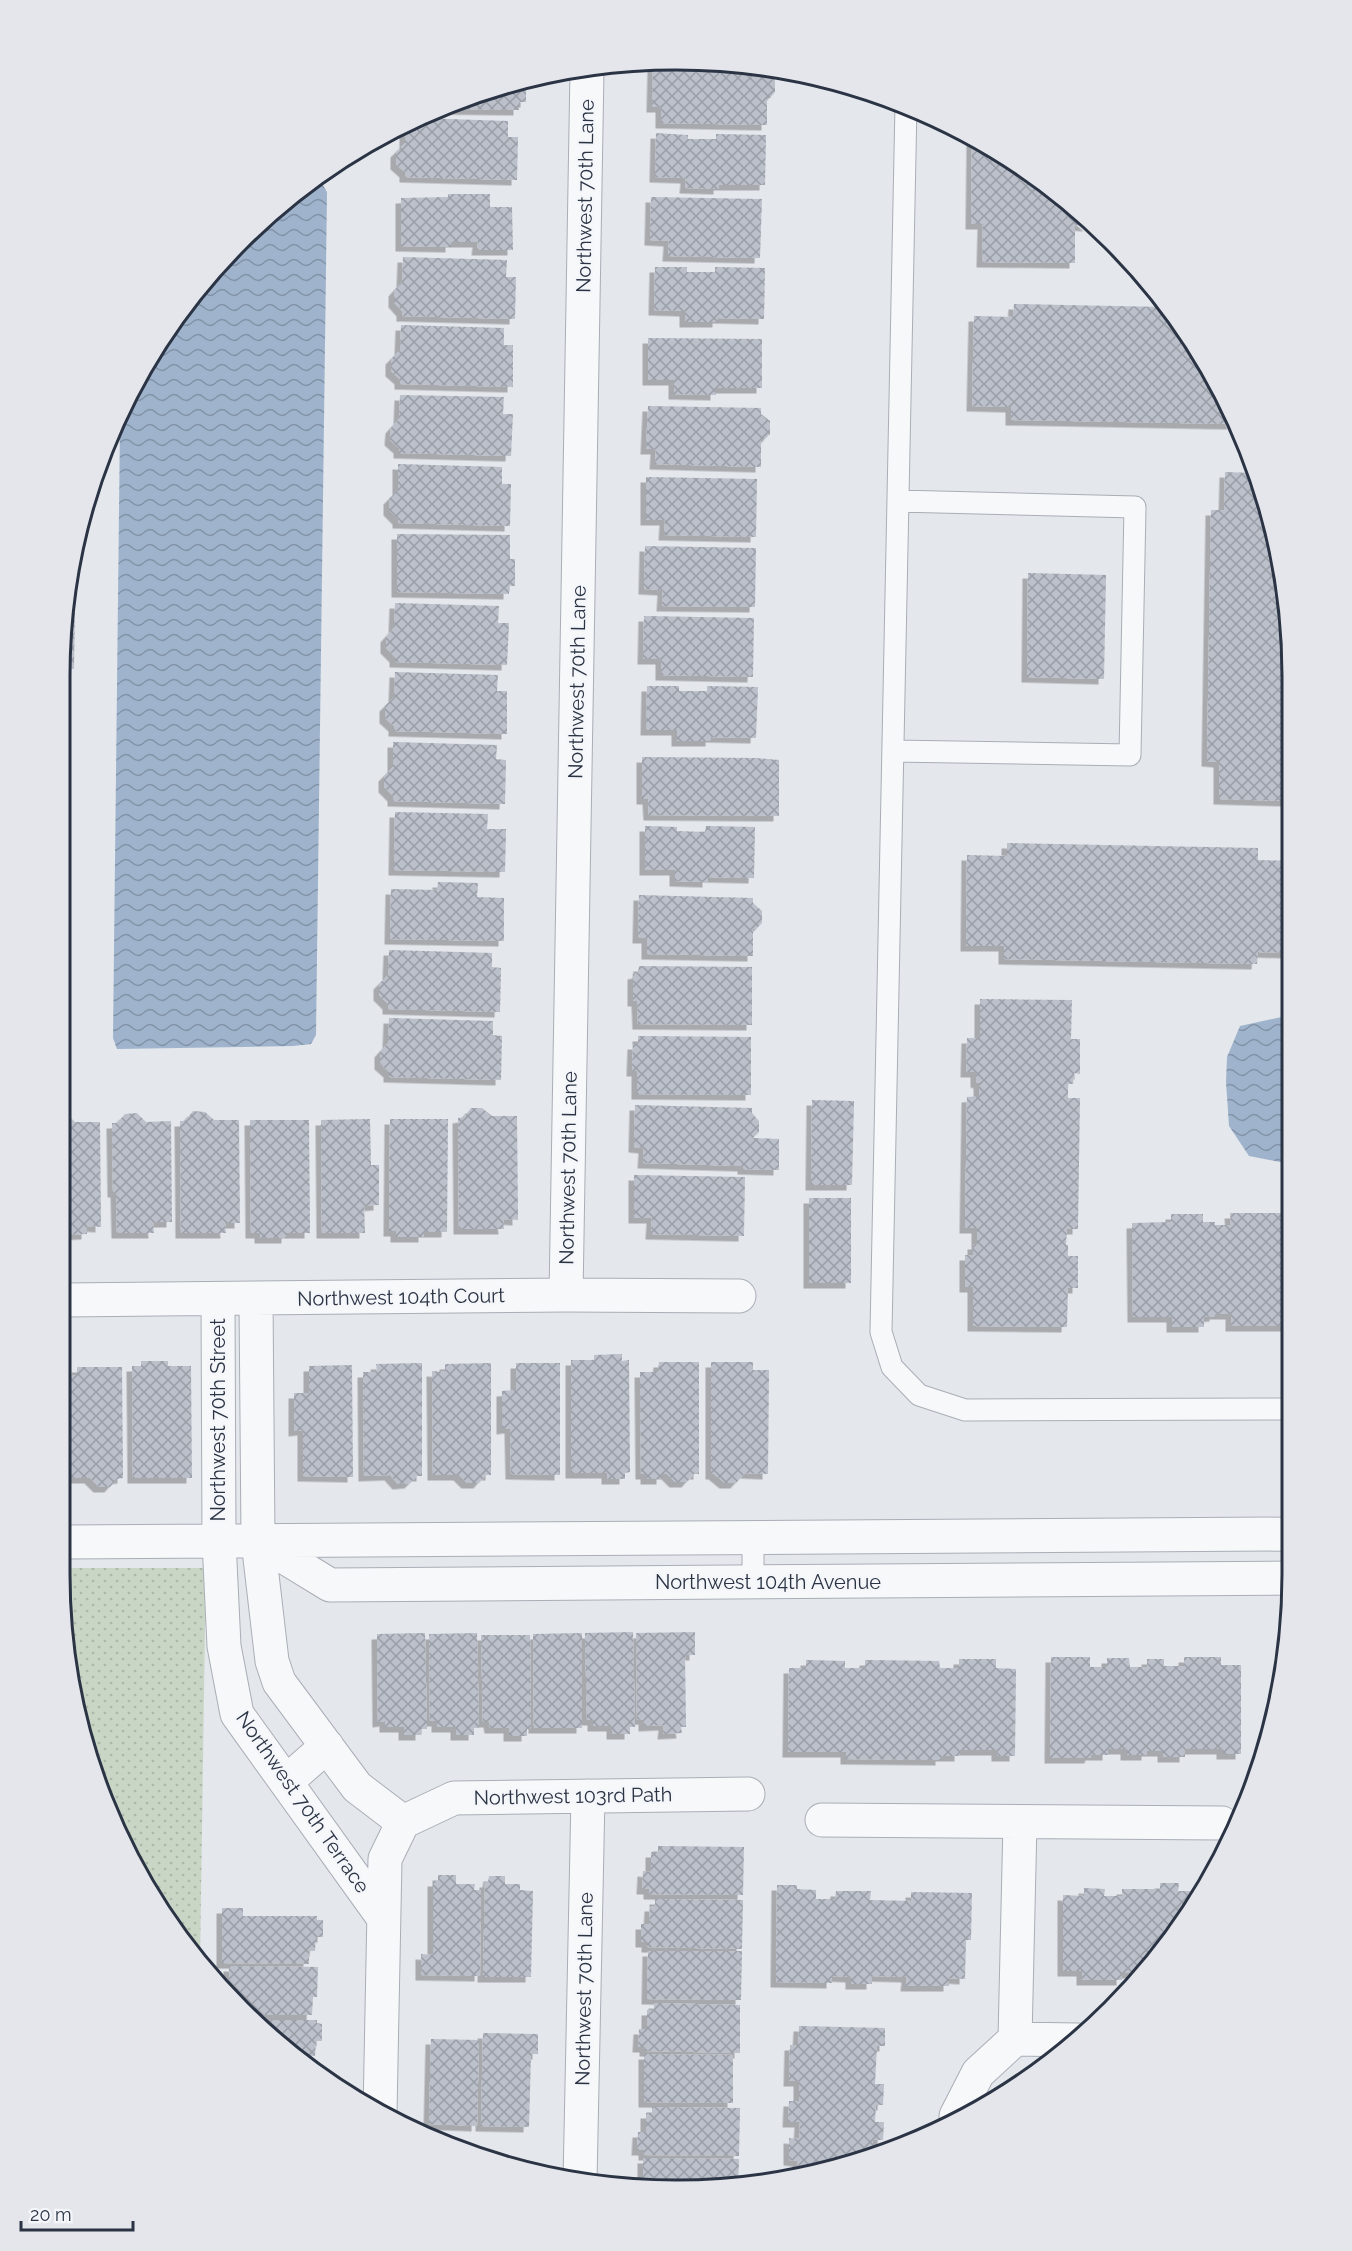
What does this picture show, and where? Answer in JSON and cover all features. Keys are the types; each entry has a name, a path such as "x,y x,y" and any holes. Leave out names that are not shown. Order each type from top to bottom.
{"street":[{"name":"Northwest 70th Lane","path":"566,1295 587,78"},
{"name":"Northwest 104th Court","path":"70,1300 566,1295 739,1296"},
{"name":"Northwest 70th Street","path":"218,1299 219,1541"},
{"name":"Northwest 70th Street","path":"256,1299 258,1541"},
{"path":"219,1420 257,1420"},
{"path":"70,1542 1282,1534"},
{"name":"Northwest 70th Terrace","path":"219,1541 224,1646 237,1714 382,1916"},
{"path":"258,1541 272,1661 279,1682 357,1787 403,1822"},
{"name":"Northwest 104th Avenue","path":"258,1541 330,1585 1282,1578"},
{"path":"286,1782 327,1746"},
{"name":"Northwest 103rd Path","path":"403,1822 454,1798 748,1794"},
{"name":"Northwest 70th Lane","path":"580,2172 588,1796"},
{"path":"822,1820 1222,1823"},
{"name":"Northwest 70th Terrace","path":"380,2103 382,1916 385,1859 403,1822"},
{"path":"1015,2038 1020,1822"},
{"path":"959,2110 978,2073 1015,2038 1064,2040"}],"lane":[{"path":"906,116 881,1332 892,1367 919,1395 965,1410 1282,1409"},
{"path":"893,751 1130,755 1134,578 1135,507 898,501"},
{"path":"753,1538 753,1582"}],"green space":[{"path":"70,1568 209,1568 205,1626 200,1949 152,1878 133,1843 103,1770 82,1693 72,1615"}],"water":[{"path":"323,185 327,192 316,1035 311,1044 293,1046 117,1049 113,1038 120,438 152,373 196,307 248,248 277,221"},
{"path":"1282,1017 1282,1162 1249,1156 1229,1126 1227,1057 1240,1026"}],"building":[{"path":"653,71 716,72 775,80 775,92 767,98 767,125 661,123 661,107 652,107"},
{"path":"526,89 526,102 519,102 519,110 464,109"},
{"path":"440,119 508,121 508,137 518,137 517,180 405,177 405,172 396,164 396,152 405,143 405,135"},
{"path":"656,133 688,135 688,139 716,139 716,134 766,135 765,185 719,185 719,189 685,188 686,178 655,177"},
{"path":"972,148 1045,196 1080,225 1075,225 1075,263 982,262 983,224 971,224"},
{"path":"448,194 490,194 490,207 512,207 513,250 477,250 478,242 451,242 451,247 401,246 401,198 448,197"},
{"path":"651,197 762,199 760,258 668,256 669,241 650,240"},
{"path":"403,257 507,260 506,277 516,277 515,319 402,316 402,311 394,302 394,291 402,282"},
{"path":"655,267 687,267 687,272 715,272 715,267 765,268 764,319 718,318 718,322 685,322 685,311 654,310"},
{"path":"1014,304 1156,307 1200,373 1226,424 1011,420 1011,407 972,406 974,316 1013,317"},
{"path":"401,325 504,328 504,345 513,345 513,387 400,384 400,379 391,371 391,359 400,350"},
{"path":"648,338 762,339 762,388 716,388 716,395 674,394 674,380 648,380"},
{"path":"400,395 504,397 503,414 513,414 511,456 399,453 399,448 390,440 391,428 399,419"},
{"path":"648,406 761,408 761,414 770,421 770,434 765,439 761,439 761,467 655,464 656,449 646,449"},
{"path":"398,464 502,467 502,484 511,484 510,526 398,523 398,519 389,510 389,499 398,490"},
{"path":"1225,472 1246,473 1261,519 1276,597 1282,676 1282,801 1219,799 1219,762 1207,761 1211,510 1224,510"},
{"path":"646,477 757,479 756,537 664,535 665,520 646,520"},
{"path":"397,534 510,535 510,559 515,559 515,586 509,586 509,594 397,592"},
{"path":"645,546 756,548 755,607 662,606 663,590 644,589"},
{"path":"1028,573 1106,575 1104,679 1027,677"},
{"path":"395,603 499,606 498,623 509,623 507,665 395,662 395,657 386,648 386,637 394,628"},
{"path":"75,610 74,669 70,669"},
{"path":"644,616 754,618 753,677 661,675 661,659 643,659"},
{"path":"395,672 498,675 497,691 507,691 507,734 394,731 394,726 385,718 385,706 394,697"},
{"path":"647,686 679,686 679,691 707,691 707,686 758,687 756,738 711,737 711,741 677,741 677,730 646,730"},
{"path":"393,742 497,745 496,759 506,760 505,804 393,801 393,796 384,787 384,776 393,767"},
{"path":"642,757 779,760 779,816 649,815 648,799 642,799"},
{"path":"395,812 488,814 487,829 506,829 505,872 394,870"},
{"path":"645,826 677,827 677,831 705,832 706,826 755,827 754,878 708,877 708,882 675,881 675,870 645,870"},
{"path":"1007,843 1258,848 1258,860 1282,861 1282,953 1258,952 1257,964 1004,959 1004,946 966,946 967,855 1007,856"},
{"path":"438,882 478,883 477,897 504,898 504,941 390,939 391,889 437,890"},
{"path":"639,895 753,898 753,903 762,911 762,923 753,929 753,956 647,954 647,938 638,938"},
{"path":"389,950 492,953 492,967 501,968 500,1012 388,1009 388,1004 379,995 379,984 388,975"},
{"path":"639,966 752,967 752,1025 638,1024 637,1001 633,1001 633,974 638,973"},
{"path":"980,999 1072,1000 1071,1039 1080,1039 1080,1074 1074,1073 1073,1084 1068,1084 1068,1098 1080,1098 1078,1229 1067,1229 1066,1245 1068,1245 1068,1256 1078,1256 1078,1288 1068,1288 1067,1327 973,1326 973,1287 965,1287 965,1255 973,1255 973,1244 977,1244 977,1228 965,1228 967,1097 979,1096 979,1083 976,1082 976,1072 966,1072 967,1038 980,1038"},
{"path":"389,1018 493,1021 493,1035 502,1036 501,1080 389,1077 389,1072 380,1064 380,1052 388,1043"},
{"path":"638,1036 751,1037 751,1095 637,1094 637,1071 632,1071 633,1044 638,1044"},
{"path":"812,1100 854,1101 852,1185 811,1185"},
{"path":"635,1105 752,1108 752,1113 759,1121 759,1132 753,1138 779,1139 779,1170 743,1169 743,1166 643,1163 644,1148 634,1147"},
{"path":"471,1108 482,1108 492,1116 517,1116 518,1220 503,1219 504,1229 459,1229 458,1118 464,1117"},
{"path":"193,1111 205,1112 214,1120 239,1120 240,1223 225,1223 226,1233 181,1233 180,1121 185,1121"},
{"path":"137,1113 146,1122 171,1121 172,1222 153,1222 154,1233 117,1233 116,1192 113,1192 112,1123 117,1123 125,1114"},
{"path":"70,1117 75,1122 100,1122 101,1227 87,1226 87,1234 70,1235"},
{"path":"370,1119 371,1165 379,1165 379,1205 364,1206 365,1233 322,1233 321,1120"},
{"path":"390,1119 448,1119 447,1232 424,1232 424,1237 396,1237 396,1231 389,1231"},
{"path":"250,1120 309,1120 310,1233 287,1233 287,1238 260,1238 260,1233 251,1233"},
{"path":"634,1175 745,1177 744,1236 651,1234 652,1218 634,1218"},
{"path":"809,1198 851,1198 851,1283 809,1283"},
{"path":"1230,1213 1282,1213 1282,1326 1231,1326 1231,1314 1204,1317 1204,1327 1172,1327 1172,1317 1133,1317 1132,1223 1171,1222 1171,1214 1203,1214 1203,1222 1231,1225"},
{"path":"622,1354 622,1361 629,1360 630,1472 625,1473 625,1479 607,1479 607,1473 571,1473 571,1360 594,1360 594,1355"},
{"path":"141,1361 168,1361 168,1366 191,1366 192,1478 133,1478 132,1366 141,1366"},
{"path":"659,1362 699,1362 699,1474 694,1474 687,1482 675,1482 667,1474 662,1474 662,1479 646,1479 646,1474 641,1474 640,1372 658,1372"},
{"path":"711,1362 753,1362 753,1370 769,1370 768,1474 745,1473 736,1483 725,1483 711,1474"},
{"path":"422,1363 422,1476 417,1476 410,1483 398,1484 390,1475 364,1476 363,1372 377,1372 376,1364"},
{"path":"491,1363 491,1475 486,1475 479,1483 467,1483 459,1475 433,1475 432,1371 445,1372 445,1364"},
{"path":"516,1363 560,1363 560,1475 511,1474 510,1428 502,1429 502,1391 516,1390"},
{"path":"352,1365 353,1477 303,1476 303,1430 294,1431 294,1393 309,1393 309,1366"},
{"path":"77,1367 122,1367 123,1478 117,1479 110,1487 99,1487 90,1478 70,1478 70,1375 77,1375"},
{"path":"633,1632 635,1727 630,1727 630,1734 612,1734 612,1726 593,1726 593,1720 587,1720 585,1633"},
{"path":"695,1632 695,1655 685,1655 686,1727 681,1727 682,1733 663,1734 664,1725 644,1726 644,1719 637,1720 636,1633"},
{"path":"425,1633 427,1729 421,1729 421,1735 404,1735 404,1727 385,1727 385,1721 378,1722 377,1634"},
{"path":"477,1633 479,1728 474,1728 474,1735 456,1735 456,1727 437,1727 437,1721 430,1721 429,1634"},
{"path":"582,1633 582,1728 534,1728 533,1634"},
{"path":"481,1635 530,1635 531,1729 527,1729 527,1736 509,1736 509,1728 490,1728 489,1722 483,1722"},
{"path":"1051,1657 1090,1657 1090,1667 1107,1667 1107,1658 1129,1658 1130,1667 1147,1667 1147,1659 1164,1659 1164,1666 1184,1666 1184,1657 1221,1657 1221,1665 1241,1665 1241,1754 1222,1754 1222,1749 1185,1749 1185,1757 1163,1757 1163,1751 1147,1751 1147,1755 1126,1755 1126,1749 1108,1749 1108,1755 1091,1755 1090,1758 1050,1758"},
{"path":"959,1659 996,1659 996,1668 1016,1669 1015,1756 997,1756 997,1750 960,1750 960,1756 941,1756 941,1760 846,1759 846,1752 788,1752 789,1668 806,1668 806,1660 845,1661 845,1668 865,1668 865,1660 939,1661 940,1668 959,1668"},
{"path":"658,1846 744,1847 743,1895 649,1894 649,1889 642,1889 643,1871 651,1872 651,1852 658,1852"},
{"path":"438,1875 456,1875 456,1884 475,1884 474,1890 481,1890 480,1976 421,1975 421,1954 433,1955 433,1881 438,1881"},
{"path":"489,1876 505,1876 505,1884 520,1884 520,1890 533,1891 531,1977 483,1977 485,1882 488,1882"},
{"path":"1160,1883 1179,1883 1178,1891 1192,1891 1156,1944 1132,1973 1122,1973 1122,1980 1082,1980 1082,1971 1063,1971 1063,1895 1084,1896 1084,1888 1105,1889 1104,1896 1122,1896 1122,1889 1160,1889"},
{"path":"777,1885 797,1885 797,1889 816,1890 816,1899 835,1899 836,1891 871,1891 870,1900 911,1901 911,1892 972,1893 971,1940 966,1940 965,1979 949,1978 949,1986 906,1986 907,1977 872,1976 872,1984 851,1984 851,1977 832,1976 832,1983 776,1982"},
{"path":"655,1899 743,1900 742,1949 647,1947 647,1942 641,1942 641,1924 649,1924 650,1906 655,1906"},
{"path":"222,1908 243,1908 243,1916 317,1916 317,1920 323,1920 323,1937 316,1937 315,1951 309,1951 309,1964 222,1963"},
{"path":"648,1951 742,1951 741,2000 647,1999"},
{"path":"229,1966 318,1967 317,1997 313,1997 312,2015 261,2015 229,1983"},
{"path":"654,2003 740,2005 740,2053 645,2051 645,2047 638,2047 639,2029 647,2029 647,2010 654,2010"},
{"path":"266,2020 317,2020 317,2023 322,2024 322,2041 316,2041 315,2056 309,2056"},
{"path":"799,2026 885,2028 885,2046 877,2046 875,2084 884,2084 883,2105 876,2105 875,2122 884,2122 883,2140 873,2140 871,2148 798,2168 798,2161 789,2160 789,2138 799,2139 800,2122 788,2122 789,2101 799,2101 799,2081 789,2081 790,2045 798,2045"},
{"path":"483,2033 538,2034 538,2054 531,2054 529,2127 481,2126"},
{"path":"431,2039 479,2040 477,2126 429,2124"},
{"path":"644,2054 733,2055 733,2103 644,2102"},
{"path":"652,2107 740,2108 739,2156 644,2155 644,2150 637,2150 638,2132 646,2132 646,2113 652,2113"},
{"path":"643,2158 739,2159 738,2177 643,2179"}]}
